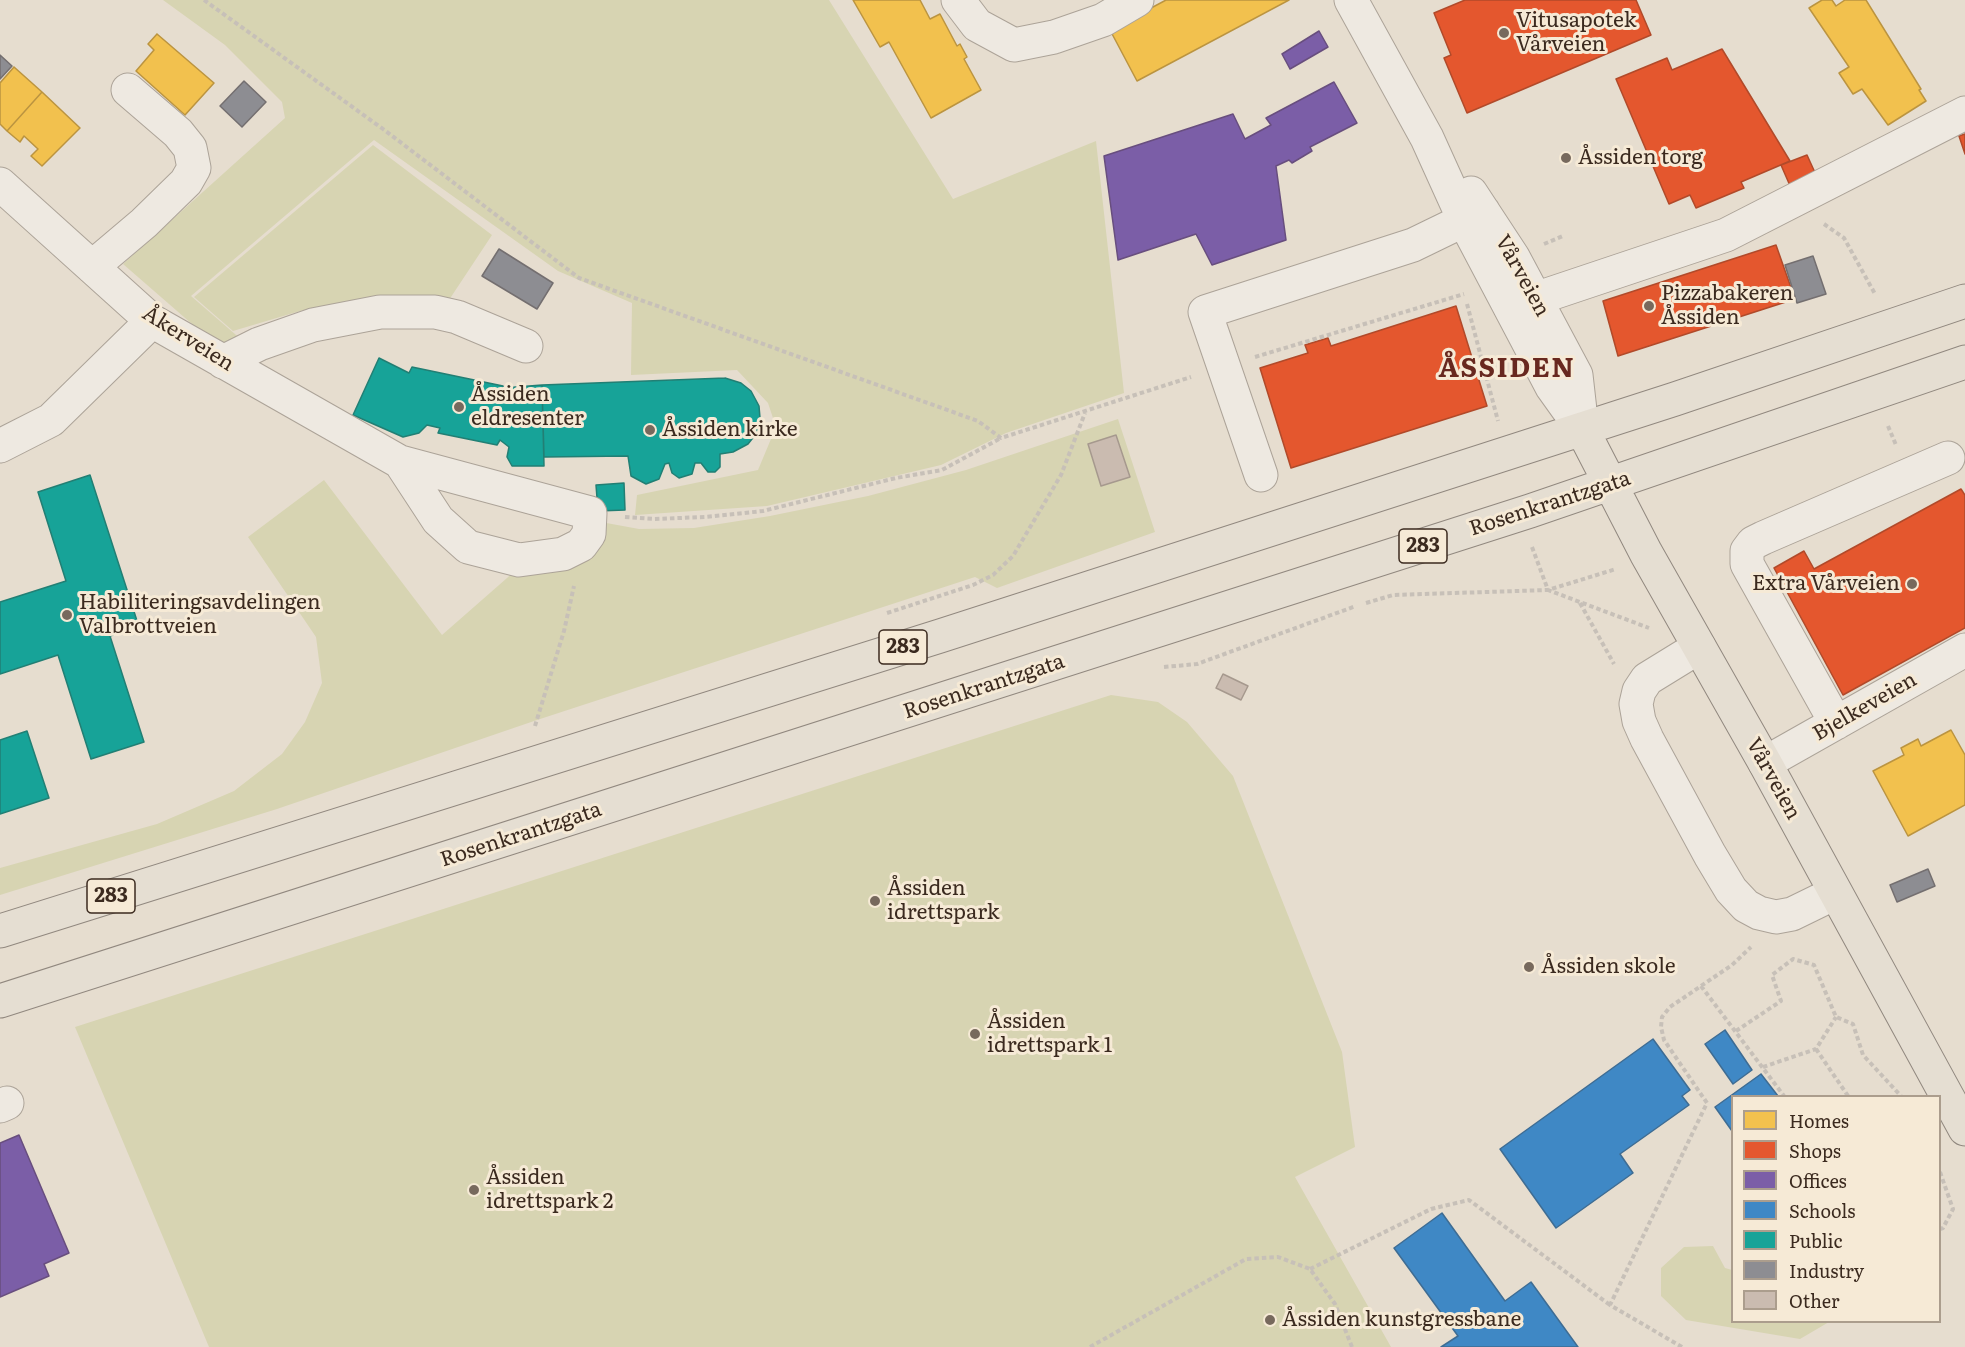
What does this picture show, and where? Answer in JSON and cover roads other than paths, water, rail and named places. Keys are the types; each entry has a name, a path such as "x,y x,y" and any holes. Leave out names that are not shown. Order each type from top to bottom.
{"main road":[{"name":"283","path":"0,931 940,636 1582,429 1965,301"},
{"name":"Rosenkrantzgata","path":"0,1001 1610,485 1965,362"},
{"name":"Vårveien","path":"1582,429 1610,485 1965,1129"}],"street":[{"path":"958,0 977,25 1014,45 1054,37 1093,23 1137,0"},
{"name":"Vårveien","path":"1358,2 1426,138 1475,216 1523,303 1552,387 1582,429"},
{"path":"92,267 144,223 186,182 194,168 190,148 178,133 128,90"},
{"path":"1523,303 1726,235 1965,113"},
{"name":"Åkerveien","path":"0,184 152,321 400,462 590,513 589,534 581,545 562,554 519,560 468,547 438,520 400,462"},
{"path":"1261,475 1205,312 1413,245 1475,216"},
{"path":"223,362 259,344 313,325 380,312 435,312 457,317 526,346"},
{"path":"0,446 51,420 152,321"},
{"path":"1836,723 1747,564 1748,551 1753,543 1763,538 1947,458"},
{"path":"1699,647 1647,679 1639,691 1636,704 1639,721 1647,739 1731,890 1746,906 1776,917 1792,915 1835,893"},
{"name":"Bjelkeveien","path":"1765,764 1965,650"}],"place":[{"name":"Vitusapotek Vårveien","path":"1504,33"},
{"name":"Åssiden torg","path":"1566,158"},
{"name":"Pizzabakeren Åssiden","path":"1649,306"},
{"name":"Åssiden eldresenter","path":"459,407"},
{"name":"Åssiden kirke","path":"650,430"},
{"name":"Extra Vårveien","path":"1912,584"},
{"name":"Habiliteringsavdelingen Valbrottveien","path":"67,615"},
{"name":"Åssiden idrettspark","path":"875,901"},
{"name":"Åssiden skole","path":"1529,967"},
{"name":"Åssiden idrettspark 1","path":"975,1034"},
{"name":"Åssiden idrettspark 2","path":"474,1190"},
{"name":"Åssiden kunstgressbane","path":"1270,1320"}],"district":[{"name":"ÅSSIDEN","path":"1507,369"}]}
